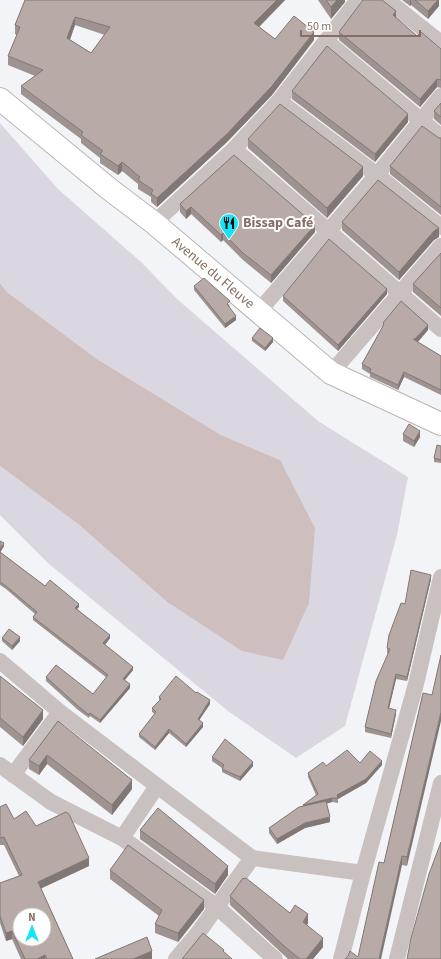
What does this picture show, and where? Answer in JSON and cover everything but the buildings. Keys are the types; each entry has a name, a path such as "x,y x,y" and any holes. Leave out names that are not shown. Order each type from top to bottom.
{"street":[{"path":"154,223 234,149 279,102 358,0"},
{"path":"387,0 441,43"},
{"path":"326,41 441,137"},
{"path":"259,311 377,175 441,96"},
{"name":"Avenue du Fleuve","path":"0,99 108,188 154,223 331,373 441,424"},
{"path":"279,102 377,175 441,227"},
{"path":"234,149 401,292 441,329"},
{"path":"331,373 441,246"},
{"path":"341,959 363,873 414,690 441,577"},
{"path":"0,661 60,712 252,858 363,873"},
{"path":"13,775 60,712"},
{"path":"0,766 51,802 122,838 217,907 275,959"},
{"path":"397,959 441,783"},
{"path":"122,838 157,786"},
{"path":"176,959 217,907 252,858"}],"shaded area":[{"path":"0,123 58,189 141,262 177,299 318,421 408,477 397,535 345,726 296,758 228,711 49,564 0,515 0,466 78,524 166,601 280,460 221,435 97,359 7,292 0,283"},
{"path":"0,283 7,292 97,359 221,435 280,460 315,528 309,603 283,660 242,651 166,601 78,524 0,466"}],"place":[{"name":"Bissap Café","path":"229,240"}]}
